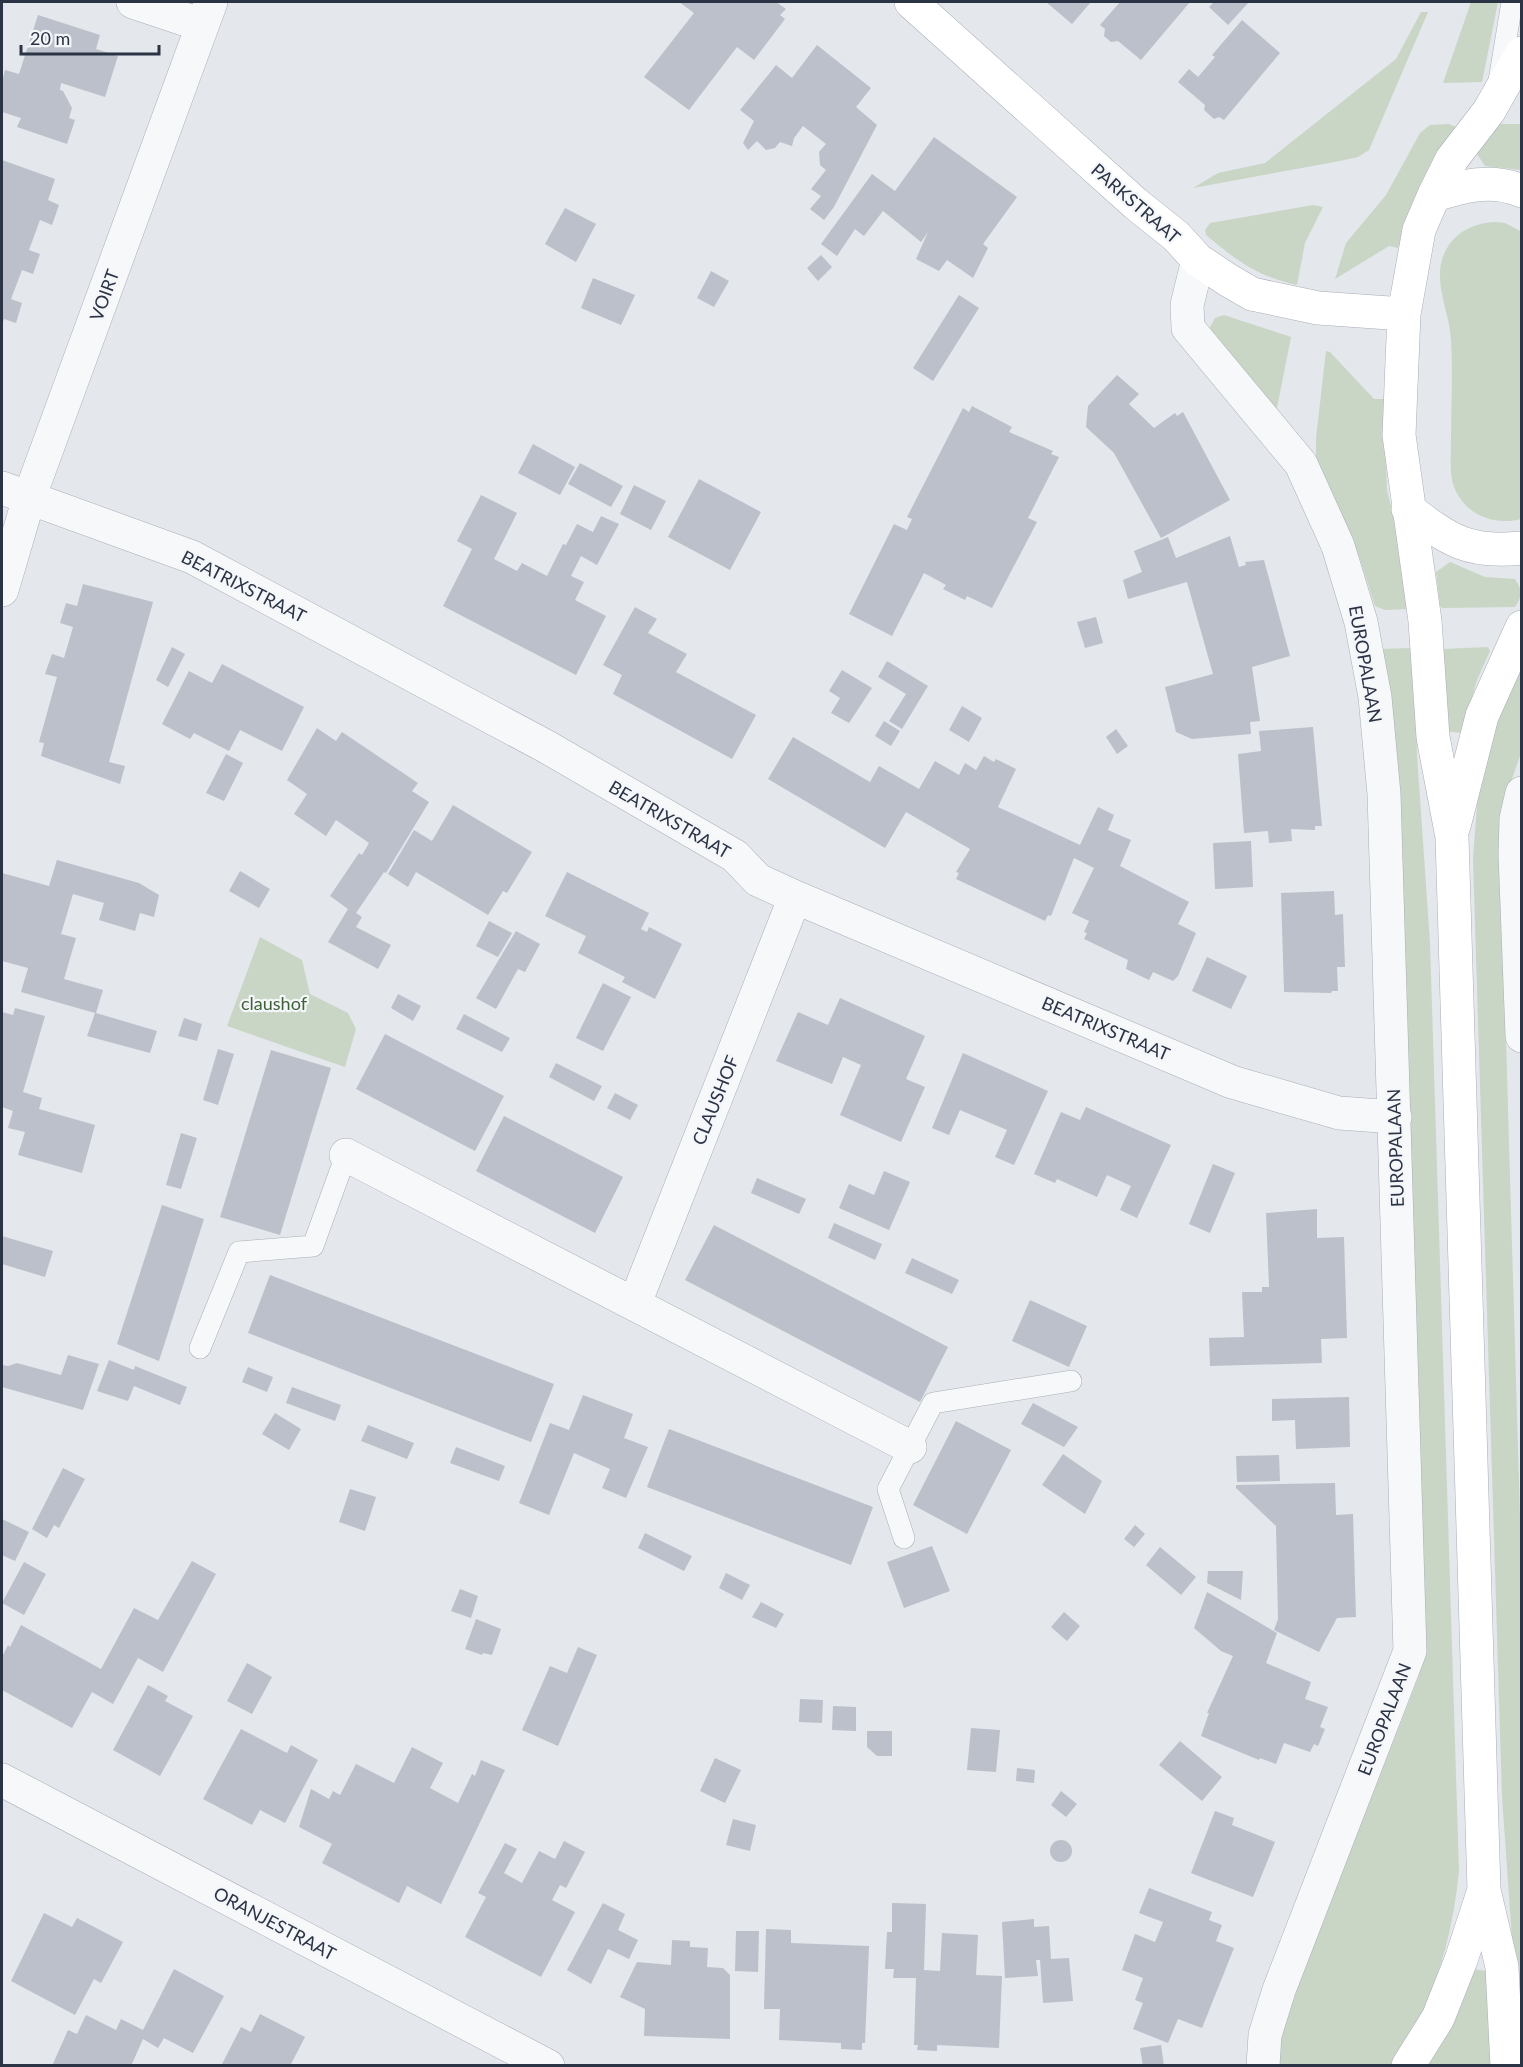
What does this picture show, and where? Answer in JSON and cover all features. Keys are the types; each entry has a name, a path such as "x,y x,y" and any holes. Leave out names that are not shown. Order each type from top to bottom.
{"main road":[{"name":"PARKSTRAAT","path":"911,2 1136,204 1176,236 1198,260 1252,294 1318,308 1404,314"},
{"path":"1508,2066 1502,1967 1484,1890 1452,837 1432,737 1425,621 1399,435 1404,314 1419,230 1452,159 1489,111 1521,53"},
{"path":"1434,195 1466,185 1491,182 1521,191"},
{"path":"1408,509 1439,533 1470,548 1495,550 1521,548"},
{"path":"1452,837 1482,716 1521,627"},
{"path":"1408,2066 1438,2018 1461,1960 1484,1890"}],"street":[{"path":"133,2 207,13"},
{"name":"VOIRT","path":"2,590 15,493 207,13"},
{"name":"EUROPALAAN","path":"1198,260 1187,305 1188,328 1301,464 1338,546 1361,622 1375,697 1384,794 1410,1651 1279,1990 1265,2034 1263,2066"},
{"name":"BEATRIXSTRAAT","path":"15,493 192,557 547,747 735,856 758,880 795,897 1233,1082 1339,1113 1395,1117"},
{"path":"1521,793 1516,819 1515,854 1521,1036"},
{"name":"CLAUSHOF","path":"635,1303 795,897"},
{"path":"346,1155 910,1447"},
{"name":"ORANJESTRAAT","path":"2,1780 548,2066"}],"lane":[{"path":"1498,93 1512,2"},
{"path":"200,1348 238,1252 313,1246 346,1155"},
{"path":"904,1538 888,1489 933,1403 1071,1381"}],"green space":[{"path":"1471,2 1498,2 1482,82 1443,83"},
{"path":"1421,12 1428,12 1369,150 1358,157 1340,161 1193,188 1218,173 1265,163 1396,59"},
{"path":"1449,124 1456,127 1408,219 1398,248 1389,246 1335,279 1346,243 1386,195 1420,133 1430,125"},
{"path":"1497,124 1521,124 1521,170 1485,166 1475,151"},
{"path":"1313,205 1323,207 1305,243 1297,285 1270,277 1248,266 1206,235 1205,230 1210,223"},
{"path":"1505,223 1522,232 1521,519 1511,521 1491,519 1473,511 1459,497 1452,482 1451,340 1440,275 1444,254 1458,235 1479,224"},
{"path":"1224,315 1291,337 1276,413 1208,331 1215,318"},
{"path":"1326,351 1330,352 1374,399 1384,399 1387,490 1400,545 1408,609 1385,610 1375,606 1360,559 1319,470 1316,438"},
{"path":"1450,562 1485,577 1515,579 1521,593 1515,607 1443,608 1440,606 1436,572"},
{"path":"1488,647 1490,651 1477,680 1462,733 1444,731 1443,649"},
{"path":"1411,648 1415,651 1417,755 1430,943 1459,1871 1450,1928 1435,1983 1417,2024 1391,2065 1277,2066 1281,2036 1292,2000 1419,1676 1426,1640 1397,758 1382,649"},
{"path":"1521,653 1521,753 1505,799 1504,972 1521,1551 1521,2066 1502,1797 1473,859 1478,793 1495,714"},
{"name":"claushof","path":"260,937 302,960 310,994 348,1013 356,1029 345,1067 227,1026"},
{"path":"1471,1969 1487,1971 1491,2065 1424,2066"}],"building":[{"path":"679,2 776,2 786,9 780,15 785,19 754,60 737,47 689,110 644,77 694,13"},
{"path":"1046,2 1091,2 1072,24"},
{"path":"1120,2 1190,2 1141,60 1118,41 1111,42 1104,36 1105,29 1100,25"},
{"path":"1214,2 1249,2 1228,25 1209,7"},
{"path":"38,15 100,35 96,49 118,56 105,97 61,83 60,90 63,91 72,108 69,118 75,120 67,144 17,127 21,118 2,112 2,82 5,70 19,74"},
{"path":"1242,20 1280,53 1224,120 1219,117 1214,119 1204,110 1205,105 1178,82 1189,69 1198,77 1215,57 1212,55"},
{"path":"817,45 871,88 856,107 877,125 834,207 824,220 810,209 821,196 811,189 826,170 820,165 819,152 826,144 803,126 794,138 792,146 780,142 775,148 766,150 757,141 748,150 743,143 754,121 740,110 776,65 792,78"},
{"path":"934,137 1017,197 983,244 988,248 973,278 947,260 939,271 916,259 928,232 921,242 883,211 864,236 855,229 837,256 821,244 872,174 895,191"},
{"path":"2,160 55,179 48,200 59,205 52,225 40,220 29,250 40,254 33,274 22,270 11,299 22,303 16,323 4,319 2,325"},
{"path":"565,208 596,224 576,262 545,244"},
{"path":"821,255 832,267 818,281 807,268"},
{"path":"711,271 729,281 714,307 697,298"},
{"path":"593,278 635,295 621,325 581,308"},
{"path":"959,295 979,308 933,381 913,368"},
{"path":"1117,375 1139,394 1129,404 1154,428 1175,413 1177,416 1183,412 1230,500 1161,538 1114,453 1086,427 1088,406"},
{"path":"972,406 1012,427 1009,432 1053,451 1051,454 1059,457 1028,518 1037,522 992,608 967,596 965,600 943,589 946,585 924,573 892,636 849,614 894,524 907,530 912,519 907,517 963,408 969,412"},
{"path":"533,444 575,467 560,495 518,473"},
{"path":"580,463 623,486 611,507 568,484"},
{"path":"699,479 761,512 730,570 668,537"},
{"path":"634,485 666,501 651,530 620,514"},
{"path":"481,495 517,513 494,559 517,571 522,563 547,576 563,544 566,545 577,524 593,532 601,516 619,524 597,565 581,556 571,576 584,582 575,600 606,616 576,675 443,606 472,549 457,541"},
{"path":"1230,536 1239,567 1246,565 1245,562 1264,560 1290,656 1252,667 1260,721 1250,722 1251,734 1192,739 1176,732 1165,687 1213,674 1187,582 1128,599 1123,580 1142,572 1134,551 1168,537 1176,558"},
{"path":"83,584 153,602 109,762 125,766 120,784 41,756 44,743 39,742 57,677 45,674 52,654 64,658 73,627 60,623 66,603 77,606"},
{"path":"635,607 657,619 648,633 687,654 676,672 756,715 732,759 613,694 622,675 603,665"},
{"path":"1096,617 1103,643 1085,648 1077,622"},
{"path":"172,647 185,654 168,687 156,680"},
{"path":"887,661 928,686 902,729 889,721 906,694 878,677"},
{"path":"222,664 304,707 282,751 240,730 229,751 194,733 190,739 162,724 189,671 212,683"},
{"path":"842,670 872,688 849,723 831,713 840,698 829,691"},
{"path":"962,706 982,718 969,742 949,730"},
{"path":"884,721 900,731 891,746 875,736"},
{"path":"1313,727 1322,826 1315,826 1315,830 1291,829 1292,841 1269,843 1268,831 1244,833 1238,754 1261,751 1259,731"},
{"path":"317,728 336,741 342,732 418,783 412,791 429,802 386,873 384,872 356,913 362,917 356,927 391,945 378,969 328,942 348,909 330,896 359,853 362,855 369,843 336,820 326,836 294,814 307,794 287,780"},
{"path":"1116,729 1128,746 1117,754 1106,737"},
{"path":"793,737 870,782 879,766 919,789 935,761 959,775 965,763 976,770 984,756 994,762 996,759 1016,769 998,807 1080,845 1098,807 1114,815 1108,830 1131,840 1120,866 1189,902 1178,924 1196,933 1178,976 1173,981 1153,972 1149,980 1126,969 1128,960 1084,939 1087,933 1084,932 1089,921 1072,913 1094,868 1074,858 1051,916 1048,915 1045,921 956,879 959,873 956,872 970,849 906,812 885,848 768,779"},
{"path":"226,754 243,763 224,801 206,793"},
{"path":"453,805 532,852 507,893 503,891 488,915 416,872 408,887 388,874 414,830 432,841"},
{"path":"1251,841 1253,887 1215,889 1213,843"},
{"path":"57,860 139,883 159,895 154,917 140,913 135,931 99,920 104,903 73,894 61,934 76,938 64,979 103,990 96,1013 157,1031 150,1053 87,1036 95,1013 21,992 28,968 2,961 2,873 49,886"},
{"path":"240,871 270,889 259,908 229,891"},
{"path":"567,872 649,913 641,929 647,932 649,927 682,944 655,999 622,982 625,977 578,953 586,936 545,916"},
{"path":"1334,891 1335,915 1343,914 1345,967 1337,967 1338,991 1331,993 1284,992 1281,893"},
{"path":"489,921 512,933 498,957 476,946"},
{"path":"516,931 540,944 525,972 518,969 496,1009 476,998"},
{"path":"1207,957 1247,976 1231,1009 1192,991"},
{"path":"603,983 631,997 603,1051 576,1038"},
{"path":"398,994 421,1006 413,1021 391,1008"},
{"path":"840,998 925,1036 906,1079 925,1087 901,1142 840,1115 861,1065 843,1057 832,1084 776,1061 798,1012 828,1025"},
{"path":"15,1008 45,1016 23,1092 42,1098 39,1109 95,1125 82,1173 18,1155 25,1132 8,1128 13,1111 2,1107 2,1012 13,1015"},
{"path":"464,1014 510,1038 502,1052 456,1029"},
{"path":"184,1018 202,1024 197,1041 178,1036"},
{"path":"385,1034 504,1096 475,1151 356,1089"},
{"path":"218,1049 234,1054 218,1105 203,1100"},
{"path":"271,1050 331,1068 280,1235 220,1217"},
{"path":"963,1053 1048,1091 1014,1165 995,1157 1007,1130 960,1110 949,1135 932,1128"},
{"path":"556,1063 602,1086 594,1101 549,1077"},
{"path":"615,1093 638,1105 630,1120 607,1108"},
{"path":"1086,1107 1171,1145 1137,1218 1120,1210 1131,1186 1107,1175 1097,1197 1057,1179 1055,1183 1034,1174 1061,1112 1080,1120"},
{"path":"504,1116 623,1177 595,1233 476,1171"},
{"path":"181,1133 197,1138 181,1189 166,1185"},
{"path":"1213,1164 1235,1173 1210,1233 1189,1224"},
{"path":"884,1171 910,1182 889,1230 839,1208 849,1184 874,1195"},
{"path":"757,1178 806,1199 799,1214 751,1193"},
{"path":"162,1205 204,1219 159,1361 117,1344"},
{"path":"1317,1209 1317,1238 1344,1237 1347,1338 1321,1339 1322,1363 1210,1366 1209,1338 1244,1337 1242,1292 1262,1292 1262,1287 1269,1287 1266,1213"},
{"path":"834,1223 882,1244 875,1260 828,1238"},
{"path":"714,1225 948,1347 920,1402 685,1280"},
{"path":"2,1236 53,1251 45,1277 2,1264"},
{"path":"912,1258 959,1280 952,1294 905,1273"},
{"path":"270,1275 554,1384 531,1442 248,1333"},
{"path":"1030,1300 1087,1326 1069,1367 1012,1341"},
{"path":"68,1355 99,1364 83,1410 2,1387 2,1365 17,1363 61,1375"},
{"path":"109,1360 134,1370 135,1366 187,1387 180,1405 134,1386 128,1401 97,1391"},
{"path":"248,1367 273,1377 267,1392 242,1382"},
{"path":"292,1387 341,1405 335,1421 286,1403"},
{"path":"583,1395 633,1414 624,1438 648,1447 626,1498 602,1488 610,1469 574,1453 549,1515 519,1503 550,1423 569,1430"},
{"path":"1349,1397 1350,1447 1296,1449 1295,1420 1272,1421 1272,1399"},
{"path":"1033,1403 1078,1427 1064,1447 1021,1424"},
{"path":"275,1413 301,1429 289,1450 262,1434"},
{"path":"956,1421 1011,1450 967,1534 913,1505"},
{"path":"368,1425 414,1443 407,1459 361,1441"},
{"path":"669,1429 873,1507 851,1565 647,1487"},
{"path":"456,1447 505,1466 499,1481 450,1463"},
{"path":"1063,1454 1102,1481 1085,1514 1042,1485"},
{"path":"1279,1455 1280,1481 1237,1482 1236,1456"},
{"path":"63,1468 85,1479 59,1528 54,1525 47,1538 32,1529"},
{"path":"1335,1483 1336,1515 1353,1514 1356,1617 1337,1618 1319,1652 1274,1630 1278,1619 1276,1526 1236,1488 1236,1485"},
{"path":"350,1489 376,1497 365,1531 339,1522"},
{"path":"2,1519 29,1532 15,1561 2,1555"},
{"path":"1135,1525 1145,1534 1134,1547 1124,1539"},
{"path":"645,1533 692,1556 684,1571 638,1548"},
{"path":"932,1546 950,1591 904,1608 887,1562"},
{"path":"1160,1547 1196,1577 1181,1595 1146,1565"},
{"path":"192,1561 216,1574 163,1672 138,1658 113,1704 92,1692 72,1728 2,1690 2,1657 21,1625 101,1669 134,1608 158,1620"},
{"path":"24,1562 46,1574 24,1615 2,1603"},
{"path":"1208,1571 1243,1571 1241,1600 1207,1583"},
{"path":"726,1573 750,1585 742,1600 719,1588"},
{"path":"460,1589 478,1596 471,1618 451,1611"},
{"path":"1207,1592 1277,1633 1266,1663 1311,1682 1305,1699 1328,1707 1320,1727 1325,1729 1318,1746 1314,1744 1310,1752 1284,1743 1276,1764 1260,1758 1259,1760 1201,1736 1209,1713 1207,1713 1233,1656 1221,1651 1194,1628"},
{"path":"761,1602 784,1614 776,1628 752,1617"},
{"path":"1064,1612 1080,1626 1067,1641 1051,1627"},
{"path":"476,1619 501,1629 492,1655 483,1653 482,1655 465,1649"},
{"path":"578,1647 597,1655 558,1746 522,1730 550,1666 567,1673"},
{"path":"247,1663 272,1677 252,1714 227,1701"},
{"path":"148,1685 168,1696 165,1701 193,1716 160,1776 113,1750"},
{"path":"800,1699 823,1700 822,1723 799,1722"},
{"path":"833,1706 856,1707 856,1731 832,1730"},
{"path":"971,1728 1000,1730 996,1772 967,1770"},
{"path":"241,1729 287,1753 291,1745 318,1760 285,1823 260,1810 252,1825 203,1799"},
{"path":"867,1731 892,1731 892,1756 877,1756 867,1747"},
{"path":"1180,1741 1222,1777 1202,1801 1159,1765"},
{"path":"412,1747 443,1763 430,1788 458,1803 472,1774 475,1776 481,1760 505,1770 441,1904 407,1886 399,1903 322,1863 332,1844 299,1827 311,1789 329,1799 333,1791 340,1795 356,1764 394,1783"},
{"path":"715,1758 741,1770 725,1803 700,1791"},
{"path":"1017,1768 1035,1770 1034,1783 1016,1781"},
{"path":"1061,1791 1077,1804 1066,1817 1051,1805"},
{"path":"1215,1811 1234,1818 1232,1825 1275,1842 1253,1897 1191,1873"},
{"path":"733,1819 756,1825 750,1851 726,1845"},
{"path":"1061,1840 1069,1843 1072,1851 1069,1859 1061,1862 1053,1859 1050,1851 1053,1843"},
{"path":"564,1841 585,1852 566,1888 560,1885 552,1900 575,1912 541,1977 465,1937 486,1897 478,1893 505,1843 517,1849 504,1873 522,1883 539,1851 555,1859"},
{"path":"1149,1888 1212,1912 1209,1920 1222,1925 1216,1941 1234,1948 1202,2028 1178,2019 1168,2043 1133,2029 1143,2003 1135,2000 1143,1978 1122,1970 1135,1934 1155,1942 1163,1922 1139,1913"},
{"path":"603,1903 625,1914 618,1930 638,1940 629,1959 608,1949 591,1984 567,1970"},
{"path":"892,1903 926,1904 924,1970 940,1971 942,1933 978,1935 976,1975 1002,1976 999,2048 937,2045 937,2051 917,2050 918,2045 914,2045 916,1978 893,1978 894,1969 885,1969 887,1932 892,1932"},
{"path":"44,1913 72,1927 77,1918 123,1942 101,1983 94,1979 75,2015 11,1981"},
{"path":"1034,1919 1034,1927 1049,1926 1051,1959 1069,1958 1073,2001 1043,2003 1040,1960 1036,1960 1038,1976 1005,1978 1002,1922"},
{"path":"766,1929 791,1930 791,1943 869,1946 865,2043 862,2043 862,2050 841,2049 841,2043 779,2040 780,2009 764,2009"},
{"path":"736,1931 759,1931 758,1972 735,1971"},
{"path":"672,1940 690,1941 690,1947 708,1948 707,1967 723,1968 730,1975 730,2039 644,2036 645,2009 620,1997 637,1962 671,1965"},
{"path":"174,1969 224,1996 193,2053 164,2038 158,2048 143,2039 131,2066 52,2066 68,2030 77,2034 86,2015 116,2030 121,2019 143,2030"},
{"path":"260,2014 305,2037 290,2066 221,2066 241,2027 251,2032"},
{"path":"1161,2045 1164,2066 1143,2066 1140,2048"}]}
